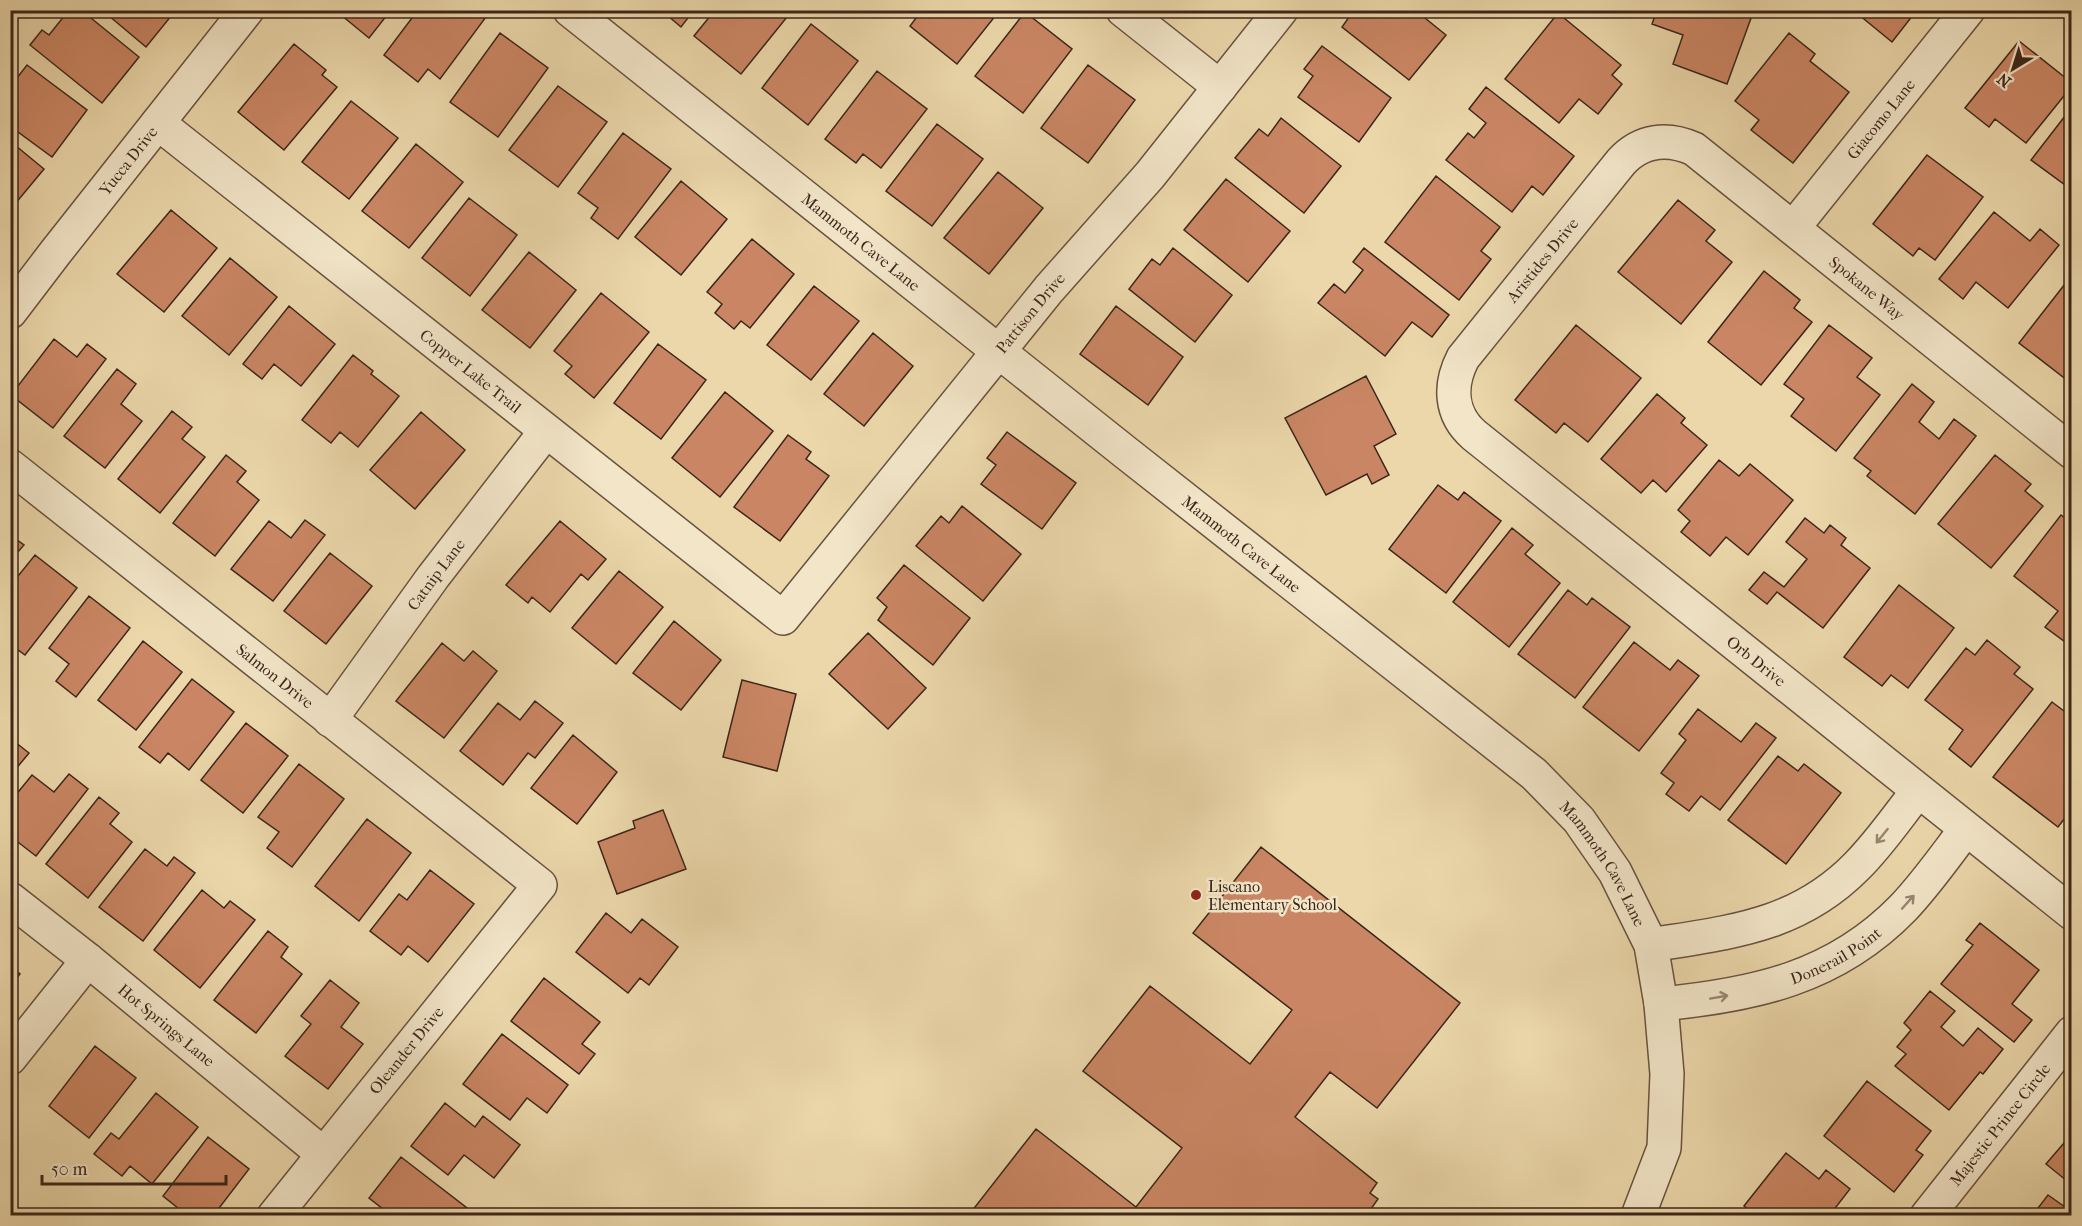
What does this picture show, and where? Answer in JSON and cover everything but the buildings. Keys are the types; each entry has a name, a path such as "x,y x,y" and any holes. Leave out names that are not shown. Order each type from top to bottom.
{"street":[{"name":"Yucca Drive","path":"10,312 247,10"},
{"name":"Mammoth Cave Lane","path":"570,10 1534,774 1579,820 1615,872 1651,945 1661,1004 1667,1074 1665,1148 1638,1215"},
{"path":"1124,10 1220,87"},
{"name":"Pattison Drive","path":"783,618 1049,289 1136,192 1281,10"},
{"name":"Giacomo Lane","path":"1793,228 1968,10"},
{"name":"Copper Lake Trail","path":"158,123 783,618"},
{"name":"Spokane Way","path":"1656,142 1677,143 1694,149 2072,452"},
{"name":"Aristides Drive","path":"1454,398 1457,370 1471,349 1621,162 1636,149 1656,142"},
{"name":"Orb Drive","path":"1454,398 1461,420 1474,435 2072,913"},
{"name":"Catnip Lane","path":"330,720 433,577 546,432"},
{"name":"Salmon Drive","path":"10,466 540,885"},
{"path":"1651,945 1752,927 1773,921 1799,909 1824,894 1857,866 1918,790"},
{"name":"Donerail Point","path":"1661,1004 1700,1000 1773,986 1826,965 1854,949 1898,913 1966,829"},
{"name":"Oleander Drive","path":"274,1215 540,885"},
{"name":"Hot Springs Lane","path":"10,899 88,960 322,1153"},
{"path":"10,1058 88,960"},
{"name":"Majestic Prince Circle","path":"1927,1215 2072,1033"}],"place":[{"name":"Liscano Elementary School","path":"1196,895"}]}
